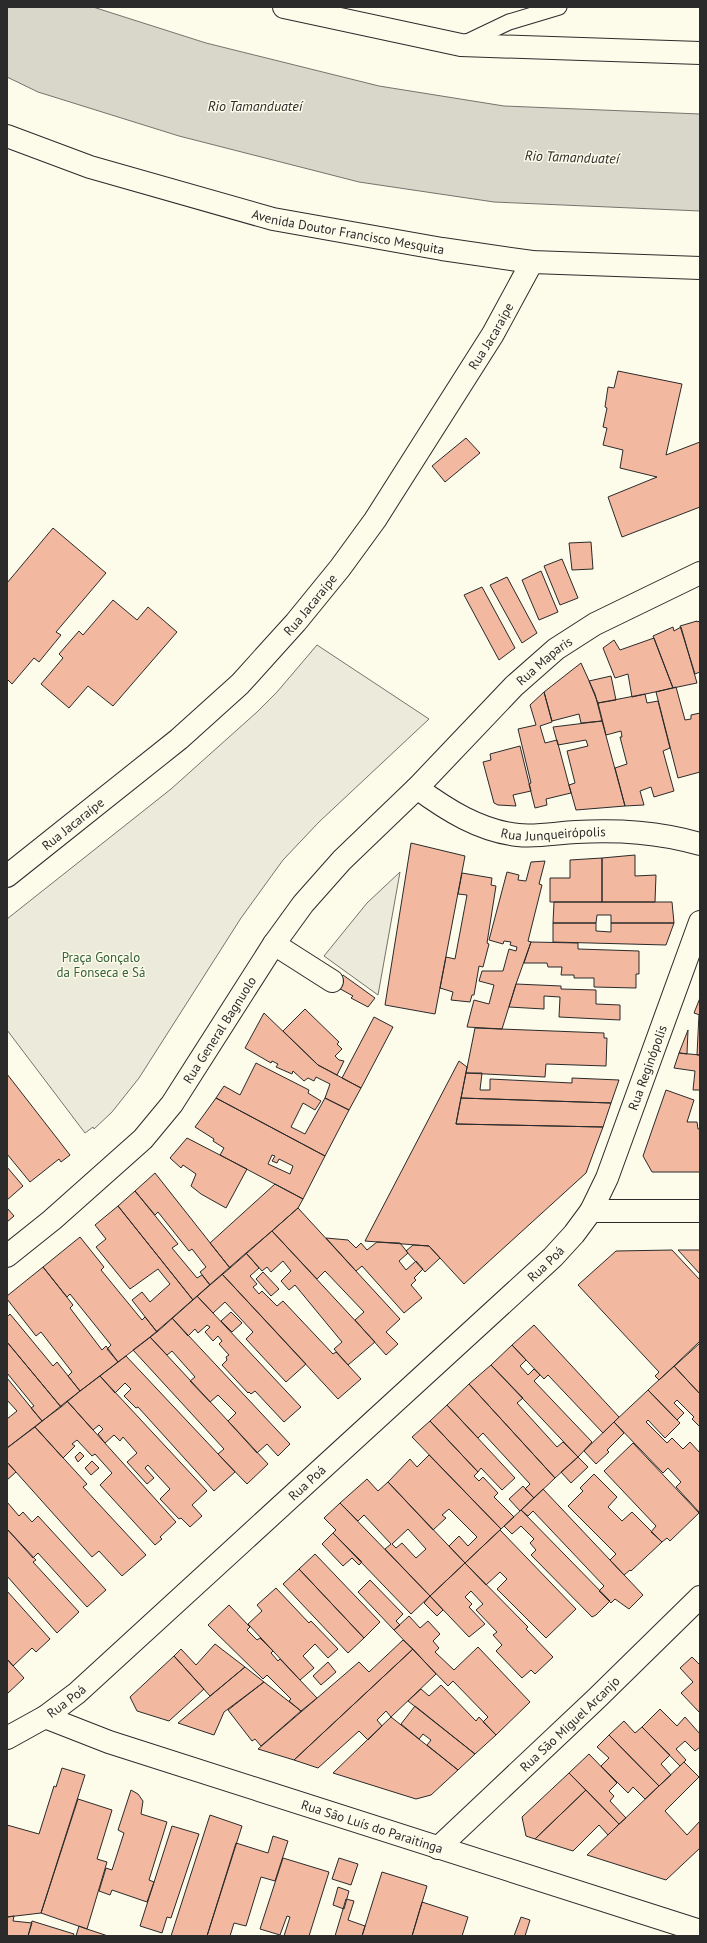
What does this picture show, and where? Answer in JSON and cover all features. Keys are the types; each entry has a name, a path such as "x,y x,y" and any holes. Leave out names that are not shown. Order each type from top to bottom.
{"main road":[{"path":"284,7 461,45 700,53"},
{"name":"Avenida Doutor Francisco Mesquita","path":"7,136 90,166 273,219 442,249 532,262 700,268"},
{"name":"Rua Jacaraípe","path":"7,876 179,739 240,684 296,622 340,568 375,520 494,334 532,262"},
{"name":"Rua Maparis","path":"417,788 514,686 556,649 595,624 700,574"},
{"name":"Rua Junqueirópolis","path":"417,788 441,805 467,820 512,834 519,835 600,831 642,832 676,837 700,844"},
{"name":"Rua General Bagnuolo","path":"7,1256 104,1176 148,1133 172,1104 274,944 303,904 342,860 417,788"},
{"name":"Rua Reginópolis","path":"592,1211 607,1178 700,922"},
{"path":"274,944 332,981"},
{"path":"592,1211 700,1211"},
{"name":"Rua Poá","path":"7,1738 45,1717 77,1693 553,1257 592,1211"},
{"name":"Rua São Miguel Arcanjo","path":"438,1848 596,1699 700,1597"},
{"name":"Rua São Luís do Paraitinga","path":"45,1717 110,1742 700,1931"}],"lane":[{"path":"461,45 509,22 559,7"}],"green space":[{"name":"Praça Gonçalo da Fonseca e Sá","path":"317,645 429,719 319,822 283,860 241,918 139,1078 112,1112 94,1129 93,1127 85,1133 7,1030 7,919 171,789 257,712 277,692"},
{"path":"400,872 378,995 324,956 367,903"}],"water":[{"name":"Rio Tamanduateí","path":"7,7 93,7 206,43 379,86 504,106 700,114 700,211 494,202 359,182 179,136 38,92 7,77"}],"building":[{"path":"618,371 682,384 666,455 700,442 700,507 622,537 608,497 657,477 620,468 623,450 603,445 607,428 603,427 607,408 605,407 608,387 614,388"},
{"path":"466,438 480,453 445,482 432,466"},
{"path":"53,528 106,573 56,632 61,635 39,662 34,658 12,684 7,679 7,583"},
{"path":"591,542 593,569 572,570 569,543"},
{"path":"562,559 578,598 560,605 544,566"},
{"path":"541,571 558,612 539,620 522,580"},
{"path":"507,577 537,633 522,643 490,585"},
{"path":"482,587 515,648 499,660 464,595"},
{"path":"113,600 137,620 148,607 177,632 113,706 88,686 69,708 41,684 63,658 59,654 79,631 83,635"},
{"path":"700,621 700,672 695,674 680,626"},
{"path":"673,627 674,631 681,627 697,683 673,688 653,636"},
{"path":"654,638 673,688 632,697 628,674 615,678 603,648 614,640 620,650"},
{"path":"581,663 595,694 602,721 581,723 579,714 552,721 544,692"},
{"path":"611,676 616,700 598,703 589,681"},
{"path":"676,687 685,720 691,719 691,715 700,713 700,772 678,778 656,692"},
{"path":"544,692 552,722 540,726 545,743 557,740 571,793 546,799 547,805 535,808 529,784 531,783 518,729 536,725 530,705"},
{"path":"645,694 647,703 658,701 670,748 663,751 674,791 654,797 651,787 640,791 644,805 625,806 615,768 627,764 620,737 622,737 621,731 606,735 598,703"},
{"path":"602,721 625,806 576,810 569,785 575,783 567,751 588,746 586,740 558,745 553,727"},
{"path":"520,746 531,791 513,795 516,806 498,805 494,803 483,762 491,760 490,754"},
{"path":"411,843 465,856 435,1014 385,1005"},
{"path":"635,855 635,876 656,875 655,902 602,902 602,858"},
{"path":"602,858 602,902 550,902 550,878 570,878 570,860"},
{"path":"545,861 539,884 542,885 528,941 531,942 502,1029 467,1027 474,1000 489,1004 494,985 479,981 482,971 503,971 509,949 516,951 517,947 510,945 511,942 504,941 503,944 489,940 507,872 519,875 518,880 526,881 531,862"},
{"path":"462,873 492,878 491,885 496,886 487,943 489,944 483,967 479,966 474,995 472,995 470,1002 451,1000 453,992 440,988 446,957 455,959 467,895 458,894"},
{"path":"554,902 672,902 674,923 611,923 611,915 597,915 596,923 553,923"},
{"path":"553,923 596,923 596,931 611,932 611,923 674,923 666,945 553,942"},
{"path":"531,942 578,943 578,949 639,951 639,974 636,974 636,988 594,987 594,978 574,978 574,975 561,975 562,967 548,967 547,963 524,963"},
{"path":"343,975 375,998 368,1007 351,998 353,996 335,986"},
{"path":"516,984 561,986 561,989 596,990 596,1004 620,1005 620,1020 559,1017 560,997 544,996 544,1009 509,1007"},
{"path":"700,998 700,1015 694,1013"},
{"path":"305,1009 339,1042 337,1044 342,1049 335,1056 339,1060 344,1061 337,1075 318,1065 283,1031"},
{"path":"264,1013 318,1065 361,1088 349,1110 325,1098 330,1084 316,1077 314,1081 308,1078 304,1081 293,1071 292,1074 276,1067 278,1064 272,1061 271,1063 245,1048"},
{"path":"699,1014 700,1055 697,1055"},
{"path":"374,1017 393,1027 361,1088 342,1078"},
{"path":"475,1028 604,1033 604,1038 607,1038 606,1066 546,1064 545,1077 466,1073"},
{"path":"688,1030 687,1054 679,1053"},
{"path":"679,1053 700,1055 700,1090 693,1090 695,1071 674,1068"},
{"path":"459,1061 467,1067 456,1124 603,1127 586,1173 464,1284 429,1246 365,1241"},
{"path":"256,1063 309,1090 308,1093 321,1101 315,1110 303,1103 291,1127 305,1134 325,1098 349,1110 325,1156 216,1098 224,1086 240,1095"},
{"path":"466,1073 482,1073 480,1090 490,1090 490,1079 572,1083 572,1078 619,1080 611,1103 461,1098"},
{"path":"7,1074 70,1155 61,1162 59,1159 30,1182 7,1154"},
{"path":"666,1090 694,1100 687,1122 697,1122 698,1129 700,1129 700,1172 652,1172 643,1156"},
{"path":"216,1098 325,1156 303,1199 220,1155 224,1148 213,1141 214,1139 195,1127","holes":["272,1155 275,1156 272,1161 277,1163 279,1159 293,1166 290,1174 268,1164"]},
{"path":"461,1098 611,1103 603,1127 456,1124"},
{"path":"187,1138 247,1169 226,1208 201,1194 191,1186 196,1174 183,1165 181,1168 170,1158"},
{"path":"7,1167 23,1186 7,1200"},
{"path":"155,1173 230,1268 210,1285 200,1272 206,1267 192,1249 189,1251 158,1212 155,1215 135,1191"},
{"path":"275,1184 303,1199 298,1208 230,1268 210,1243"},
{"path":"135,1191 178,1244 172,1248 197,1278 202,1275 210,1285 193,1300 118,1206"},
{"path":"118,1206 193,1300 157,1332 132,1300 142,1292 150,1302 170,1284 158,1269 130,1289 96,1247 106,1239 95,1225"},
{"path":"7,1208 14,1216 7,1222"},
{"path":"298,1208 400,1319 386,1332 398,1344 386,1355 355,1320 364,1312 325,1271 317,1279 272,1231"},
{"path":"272,1231 375,1342 348,1365 334,1349 342,1342 295,1285 289,1290 281,1281 291,1271 283,1261 271,1272 267,1267 262,1271 246,1253"},
{"path":"80,1237 104,1267 101,1270 142,1320 145,1317 157,1332 118,1362 107,1349 111,1345 70,1294 67,1297 43,1267"},
{"path":"326,1238 348,1240 356,1248 361,1243 367,1250 377,1242 400,1243 408,1253 399,1261 406,1270 416,1261 423,1269 414,1278 416,1280 411,1285 422,1298 404,1313 362,1266 356,1271"},
{"path":"413,1245 429,1246 440,1258 425,1272 406,1251"},
{"path":"672,1250 700,1280 700,1343 659,1380 655,1376 659,1372 578,1285 616,1251"},
{"path":"678,1250 700,1250 700,1274"},
{"path":"246,1253 259,1268 250,1276 257,1284 253,1287 259,1294 262,1291 277,1306 283,1301 333,1354 336,1352 361,1379 338,1399 222,1274"},
{"path":"43,1267 73,1305 70,1308 102,1350 106,1346 118,1362 80,1391 68,1376 72,1372 41,1332 36,1336 7,1299 7,1296"},
{"path":"263,1272 279,1289 271,1296 256,1279"},
{"path":"222,1274 306,1364 286,1382 246,1339 253,1332 225,1302 213,1313 197,1296"},
{"path":"197,1296 301,1407 284,1422 255,1391 251,1394 249,1392 248,1393 222,1365 227,1360 226,1357 229,1355 219,1344 222,1341 218,1336 213,1341 205,1332 210,1327 207,1325 198,1333 195,1329 188,1336 172,1318"},
{"path":"231,1312 242,1323 232,1332 221,1321"},
{"path":"10,1314 53,1366 57,1362 80,1391 61,1407 7,1342 7,1317"},
{"path":"172,1318 290,1444 278,1456 267,1444 257,1453 228,1421 236,1413 218,1395 210,1402 190,1381 195,1377 172,1351 167,1355 150,1337"},
{"path":"534,1325 619,1417 603,1433 548,1375 544,1379 512,1345"},
{"path":"150,1337 268,1464 247,1484 218,1454 224,1449 133,1350"},
{"path":"7,1342 61,1407 42,1421 31,1408 34,1406 7,1373"},
{"path":"699,1342 700,1343 700,1394 674,1366"},
{"path":"512,1345 526,1360 520,1366 528,1375 534,1369 540,1375 534,1381 592,1442 578,1457 491,1365"},
{"path":"126,1356 235,1472 214,1491 138,1407 136,1408 124,1396 131,1389 125,1383 115,1393 100,1376"},
{"path":"491,1365 523,1398 517,1403 557,1447 563,1442 578,1457 555,1478 469,1384"},
{"path":"674,1366 700,1394 700,1427 692,1419 694,1417 677,1400 674,1403 684,1413 677,1420 648,1390"},
{"path":"100,1376 207,1491 192,1505 202,1516 190,1527 181,1518 179,1519 160,1499 170,1489 148,1465 145,1468 154,1478 147,1484 127,1462 137,1453 123,1437 120,1441 114,1435 105,1443 98,1434 103,1429 99,1425 93,1430 67,1401"},
{"path":"7,1378 42,1421 7,1448 7,1419 17,1411 7,1400"},
{"path":"469,1384 555,1478 534,1498 525,1489 530,1484 483,1433 478,1438 447,1405"},
{"path":"648,1390 680,1423 665,1438 648,1420 646,1422 667,1443 672,1438 683,1449 690,1442 700,1453 700,1513 676,1487 681,1482 668,1468 663,1473 614,1422"},
{"path":"67,1401 176,1522 160,1537 162,1539 155,1545 100,1485 112,1473 95,1454 92,1456 77,1440 72,1444 75,1446 63,1458 35,1427"},
{"path":"447,1405 515,1478 502,1490 481,1468 478,1472 430,1421"},
{"path":"430,1421 478,1472 474,1476 479,1481 483,1477 498,1493 494,1497 514,1517 501,1529 412,1437"},
{"path":"614,1422 624,1433 607,1450 609,1452 596,1464 584,1451"},
{"path":"35,1427 87,1484 83,1487 146,1555 122,1576 99,1551 92,1557 7,1462 7,1448"},
{"path":"633,1443 699,1513 670,1541 667,1538 662,1542 651,1532 656,1526 604,1471"},
{"path":"80,1452 84,1456 78,1462 75,1457"},
{"path":"429,1455 501,1529 465,1563 449,1546 459,1536 468,1546 477,1537 449,1509 442,1515 446,1518 433,1530 388,1482 410,1459 417,1467"},
{"path":"578,1457 588,1467 571,1483 561,1472"},
{"path":"92,1461 99,1468 91,1475 85,1468"},
{"path":"7,1462 16,1472 7,1480"},
{"path":"594,1474 617,1497 608,1507 622,1521 632,1512 662,1542 631,1571 630,1570 624,1575 610,1560 616,1554 568,1506 583,1491 580,1488"},
{"path":"367,1479 378,1491 388,1482 465,1563 430,1596 385,1549 391,1544 364,1515 358,1521 340,1503","holes":["408,1529 426,1549 416,1558 402,1543 396,1548 392,1544"]},
{"path":"523,1486 534,1498 520,1511 509,1499"},
{"path":"543,1489 643,1595 629,1609 615,1599 611,1603 599,1591 604,1586 533,1511 528,1516 521,1510"},
{"path":"7,1502 19,1516 23,1512 32,1522 38,1516 106,1590 87,1607 38,1553 33,1558 7,1529"},
{"path":"340,1503 430,1596 411,1614 333,1533 336,1530 324,1518"},
{"path":"521,1510 610,1601 596,1615 592,1617 531,1555 536,1550 530,1543 534,1539 521,1526 512,1534 504,1526"},
{"path":"7,1529 36,1560 33,1562 79,1612 57,1633 7,1576"},
{"path":"500,1530 576,1609 546,1638 497,1589 507,1579 500,1572 486,1585 465,1563"},
{"path":"333,1533 362,1562 359,1565 352,1558 343,1566 322,1544"},
{"path":"315,1554 380,1622 364,1638 299,1569"},
{"path":"465,1563 528,1627 526,1629 553,1657 535,1674 531,1670 522,1678 496,1651 502,1645 493,1635 497,1632 476,1610 483,1604 471,1591 465,1597 472,1604 469,1607 485,1624 469,1637 430,1596"},
{"path":"299,1569 364,1638 348,1653 283,1584"},
{"path":"370,1580 403,1614 396,1621 400,1625 394,1630 358,1592"},
{"path":"276,1588 309,1623 311,1621 338,1649 328,1658 315,1644 303,1656 314,1668 300,1680 248,1624 262,1611 257,1605"},
{"path":"7,1591 50,1639 36,1652 32,1648 13,1666 7,1659"},
{"path":"430,1596 443,1610 437,1616 424,1603"},
{"path":"229,1605 250,1627 247,1630 257,1640 260,1638 273,1651 271,1653 278,1661 280,1659 317,1698 301,1711 289,1701 291,1699 267,1675 263,1679 208,1625"},
{"path":"409,1616 420,1628 428,1621 440,1634 433,1641 439,1648 435,1652 454,1670 478,1647 530,1702 496,1735 483,1722 488,1717 453,1681 448,1686 394,1630"},
{"path":"403,1640 413,1649 294,1760 258,1749 359,1662 369,1672"},
{"path":"215,1644 245,1667 210,1696 174,1656 181,1649 196,1665"},
{"path":"413,1649 436,1674 391,1717 386,1711 377,1720 382,1726 368,1740 359,1731 318,1768 294,1760"},
{"path":"174,1656 204,1689 169,1721 137,1711 130,1697"},
{"path":"692,1657 700,1665 700,1713 681,1693 693,1682 680,1668"},
{"path":"7,1659 24,1678 7,1694"},
{"path":"328,1662 336,1672 321,1685 313,1676"},
{"path":"245,1667 264,1682 224,1712 214,1735 178,1723"},
{"path":"264,1682 301,1711 261,1746 255,1739 252,1741 228,1710"},
{"path":"441,1685 476,1721 479,1717 496,1735 475,1754 408,1701 421,1689 429,1696"},
{"path":"415,1706 475,1754 458,1770 427,1745 431,1740 423,1734 419,1739 401,1724"},
{"path":"660,1709 677,1726 685,1717 700,1734 700,1747 695,1751 685,1741 676,1749 686,1760 680,1766 642,1727"},
{"path":"391,1717 458,1770 431,1795 416,1799 333,1773"},
{"path":"624,1721 635,1733 642,1727 670,1755 661,1764 671,1775 659,1786 609,1735"},
{"path":"609,1735 659,1786 645,1799 633,1787 628,1793 601,1766 609,1758 597,1747"},
{"path":"589,1754 617,1783 609,1791 614,1796 610,1801 626,1818 619,1824 569,1773"},
{"path":"684,1762 699,1777 665,1811 687,1835 700,1821 700,1848 666,1880 587,1855"},
{"path":"62,1768 85,1775 41,1913 7,1917 7,1825 39,1834 54,1786 56,1787"},
{"path":"569,1773 586,1790 535,1839 526,1836 522,1817"},
{"path":"131,1790 138,1794 143,1801 141,1814 167,1822 149,1880 154,1882 147,1902 112,1890 110,1895 99,1891 106,1868 112,1870 124,1833 118,1830"},
{"path":"586,1790 619,1824 608,1835 599,1825 573,1851 535,1839"},
{"path":"78,1799 112,1810 97,1859 107,1862 87,1929 41,1913"},
{"path":"210,1815 242,1826 207,1936 171,1936"},
{"path":"172,1826 199,1834 171,1918 167,1917 162,1933 140,1926"},
{"path":"273,1836 288,1841 275,1881 261,1877 246,1926 234,1923 230,1936 207,1936 236,1843 268,1853"},
{"path":"283,1858 329,1872 309,1936 284,1936 290,1917 287,1916 280,1935 260,1929"},
{"path":"339,1858 358,1864 351,1885 332,1879"},
{"path":"382,1872 427,1886 412,1936 362,1936"},
{"path":"338,1887 349,1891 344,1909 333,1905"},
{"path":"346,1899 354,1901 348,1920 365,1926 362,1936 335,1936"},
{"path":"422,1902 468,1917 462,1936 412,1936"},
{"path":"14,1916 13,1921 32,1923 28,1936 7,1936 7,1917"},
{"path":"521,1917 530,1920 525,1936 514,1936"},
{"path":"32,1921 74,1934 73,1936 28,1936"},
{"path":"79,1926 87,1929 108,1936 76,1936"}]}
